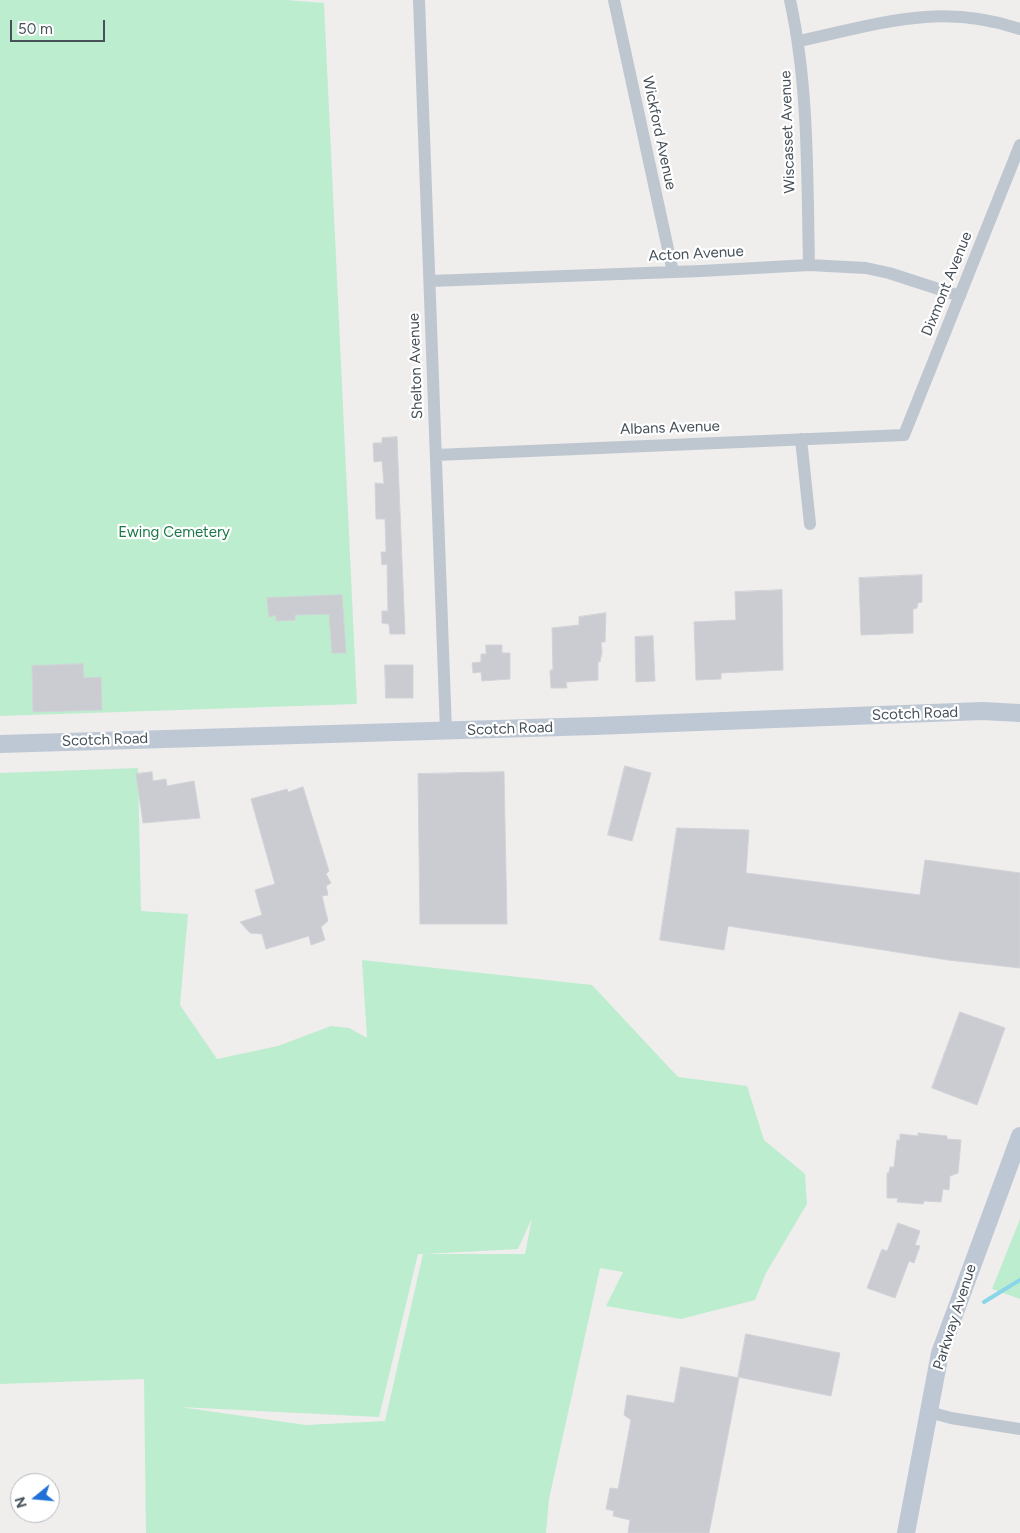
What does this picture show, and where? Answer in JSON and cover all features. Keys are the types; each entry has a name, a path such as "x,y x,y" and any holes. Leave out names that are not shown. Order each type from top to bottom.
{"main road":[{"name":"Scotch Road","path":"0,744 982,711 1020,713"},
{"name":"Parkway Avenue","path":"906,1533 940,1353 1020,1136"}],"street":[{"name":"Shelton Avenue","path":"419,0 446,730"},
{"name":"Wickford Avenue","path":"614,0 673,272"},
{"name":"Wiscasset Avenue","path":"790,0 798,41 805,95 809,264"},
{"path":"798,41 913,17 940,15 989,20 1020,29"},
{"name":"Dixmont Avenue","path":"904,435 1020,145"},
{"name":"Acton Avenue","path":"430,281 673,272 809,264 866,268 889,273 960,296"},
{"name":"Albans Avenue","path":"436,454 904,435"},
{"path":"801,439 810,524"},
{"path":"929,1412 951,1418 1020,1429"}],"green space":[{"name":"Ewing Cemetery","path":"0,0 287,0 324,3 357,704 0,716"},
{"path":"138,768 141,911 188,914 180,1005 217,1059 278,1046 331,1026 349,1028 367,1038 362,960 592,985 678,1077 747,1086 764,1140 805,1174 807,1204 766,1273 755,1300 681,1319 606,1306 623,1272 600,1268 549,1499 546,1533 146,1533 144,1379 0,1384 0,773","holes":["532,1218 525,1254 424,1254 518,1249","418,1254 423,1254 385,1421 306,1425 180,1407 379,1417"]},
{"path":"1020,1219 1020,1299 992,1289"}],"building":[{"path":"397,437 405,634 390,634 389,624 382,623 382,611 388,611 387,564 382,565 381,552 386,552 385,519 376,519 375,483 384,484 382,461 374,462 373,443 382,443 382,438"},
{"path":"922,575 922,602 918,603 917,608 913,609 913,633 861,635 859,578"},
{"path":"782,590 783,670 721,673 721,679 696,680 694,622 736,620 735,592"},
{"path":"342,595 346,653 332,653 329,614 295,615 295,620 276,621 276,615 269,617 267,598"},
{"path":"606,613 605,642 601,642 602,652 600,662 598,661 598,680 566,682 567,688 551,688 550,670 553,670 552,628 579,625 579,617"},
{"path":"653,636 655,681 636,682 635,637"},
{"path":"486,645 502,645 502,653 510,653 510,679 482,681 481,672 473,673 472,663 481,662 481,654 486,654"},
{"path":"83,664 84,678 101,677 102,710 33,712 32,666"},
{"path":"385,665 413,665 413,698 386,698"},
{"path":"625,766 651,773 632,841 608,835"},
{"path":"152,772 153,781 166,779 167,786 194,781 200,818 143,823 136,774"},
{"path":"504,772 507,924 420,924 418,774"},
{"path":"303,787 329,871 326,874 331,883 326,886 328,895 322,896 328,921 321,927 325,940 311,945 309,936 266,949 262,934 250,933 240,922 262,915 255,890 275,884 251,799 287,789 288,792"},
{"path":"677,828 749,830 746,873 920,895 925,860 1020,873 1020,968 948,960 728,926 724,950 660,940"},
{"path":"960,1012 1005,1028 977,1105 932,1088"},
{"path":"918,1133 947,1136 947,1139 961,1140 958,1173 950,1176 949,1190 943,1189 941,1202 924,1201 923,1204 897,1202 898,1198 887,1198 887,1173 889,1173 890,1167 894,1167 897,1140 900,1140 900,1134 918,1136"},
{"path":"898,1223 920,1231 915,1245 920,1246 914,1263 909,1261 895,1298 867,1288 882,1249 887,1251"},
{"path":"746,1334 840,1353 831,1396 738,1377"},
{"path":"681,1367 739,1378 709,1533 628,1533 630,1520 613,1516 614,1511 606,1509 610,1488 618,1489 631,1420 624,1415 627,1395 674,1403"}],"waterway":[{"path":"984,1302 1020,1280"}]}
